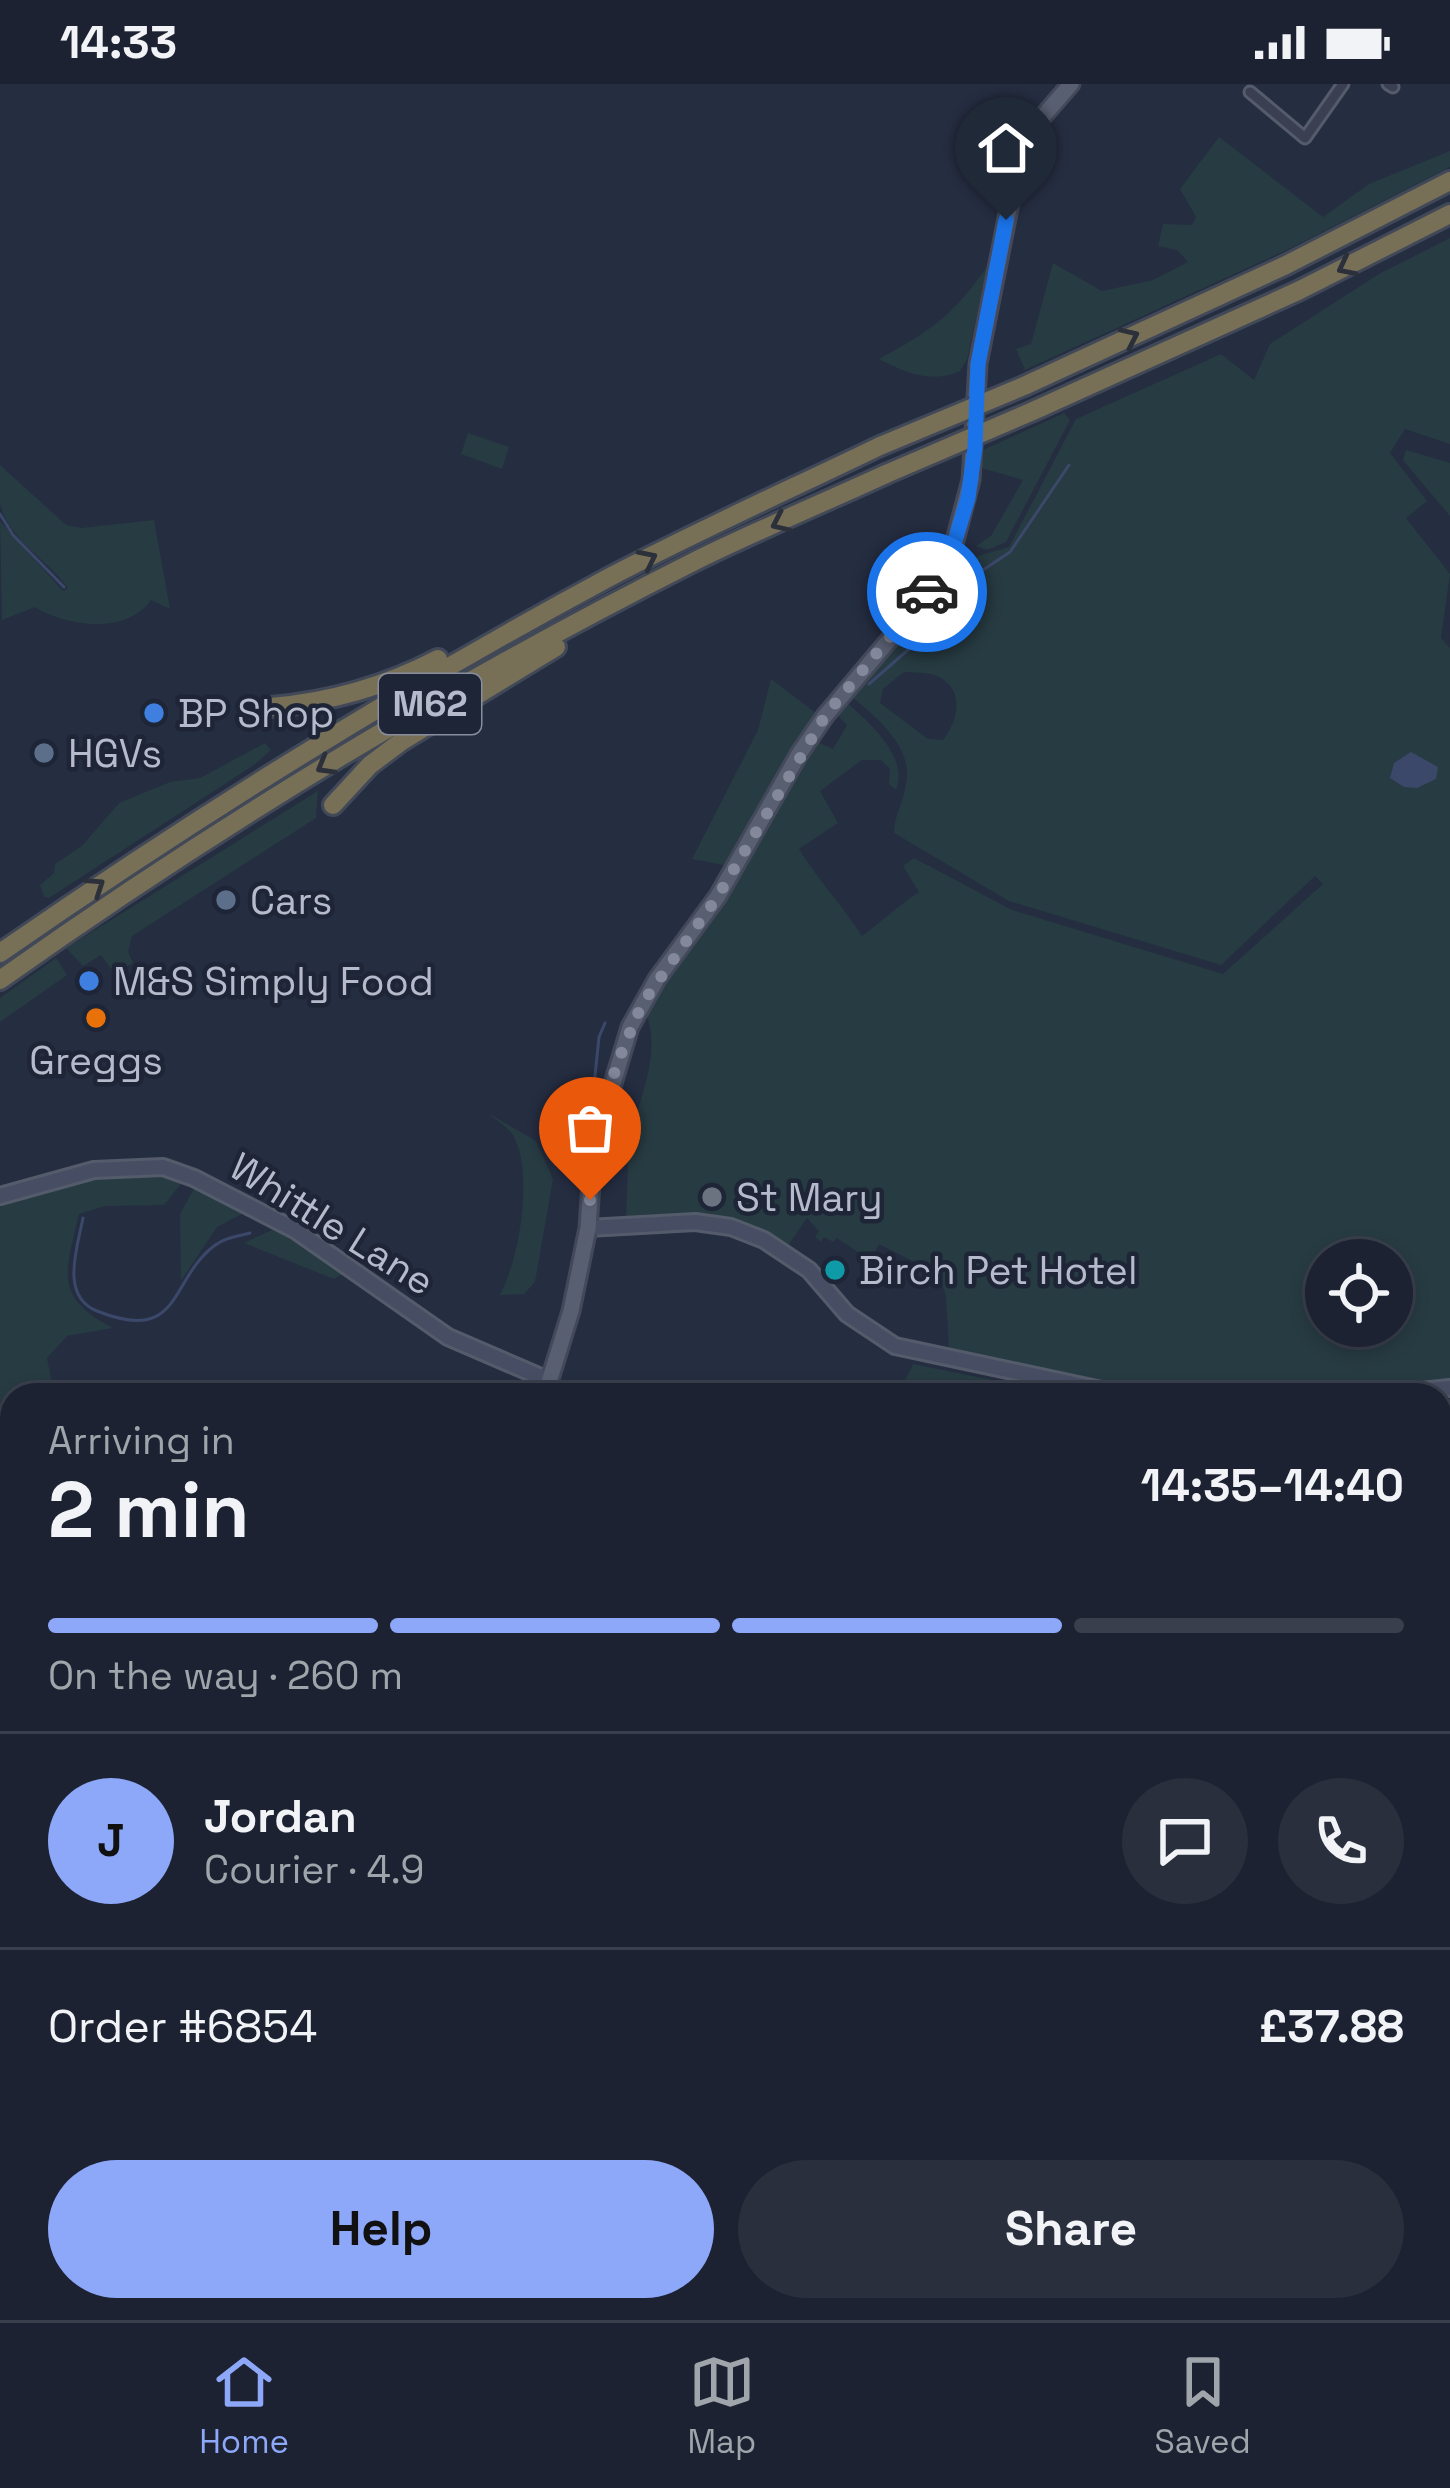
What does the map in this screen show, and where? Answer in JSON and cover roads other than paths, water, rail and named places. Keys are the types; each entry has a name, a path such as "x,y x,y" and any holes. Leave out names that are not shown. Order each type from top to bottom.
{"highway":[{"name":"M62","path":"0,952 297,757 452,664 613,576 880,446 1024,386 1286,265 1450,181"},
{"name":"M62","path":"0,980 114,899 304,778 493,667 698,560 1298,292 1450,214"},
{"name":"M62","path":"333,805 370,765 402,741 698,560"},
{"name":"M62","path":"271,707 318,703 418,670 548,601 613,576"}],"main road":[{"path":"550,1383 568,1325 588,1228 592,1169 602,1120 616,1066 642,1004 718,896 799,754 917,607 954,544 971,480 981,347 1024,146 1071,84"}],"street":[{"path":"1250,92 1306,138 1343,84"},
{"name":"Whittle Lane","path":"0,1196 94,1169 163,1167 295,1230 448,1337 538,1383"},
{"path":"588,1228 695,1222 731,1227 764,1240 809,1270 848,1315 895,1346 1069,1383"}],"water":[{"path":"1411,752 1438,767 1436,779 1417,788 1390,778 1394,763"}],"waterway":[{"path":"869,684 925,635 974,576 1010,552 1069,465"},
{"path":"0,514 13,535 64,587"},
{"path":"586,1163 599,1037 605,1023"},
{"path":"83,1218 74,1270 78,1294 97,1311 125,1319 145,1320 160,1314 214,1246 250,1233"}],"place":[{"name":"BP Shop","path":"154,713"},
{"name":"HGVs","path":"44,753"},
{"name":"Cars","path":"226,900"},
{"name":"M&S Simply Food","path":"89,981"},
{"name":"Greggs","path":"96,1018"},
{"name":"St Mary","path":"712,1197"},
{"name":"Birch Pet Hotel","path":"835,1270"}]}
